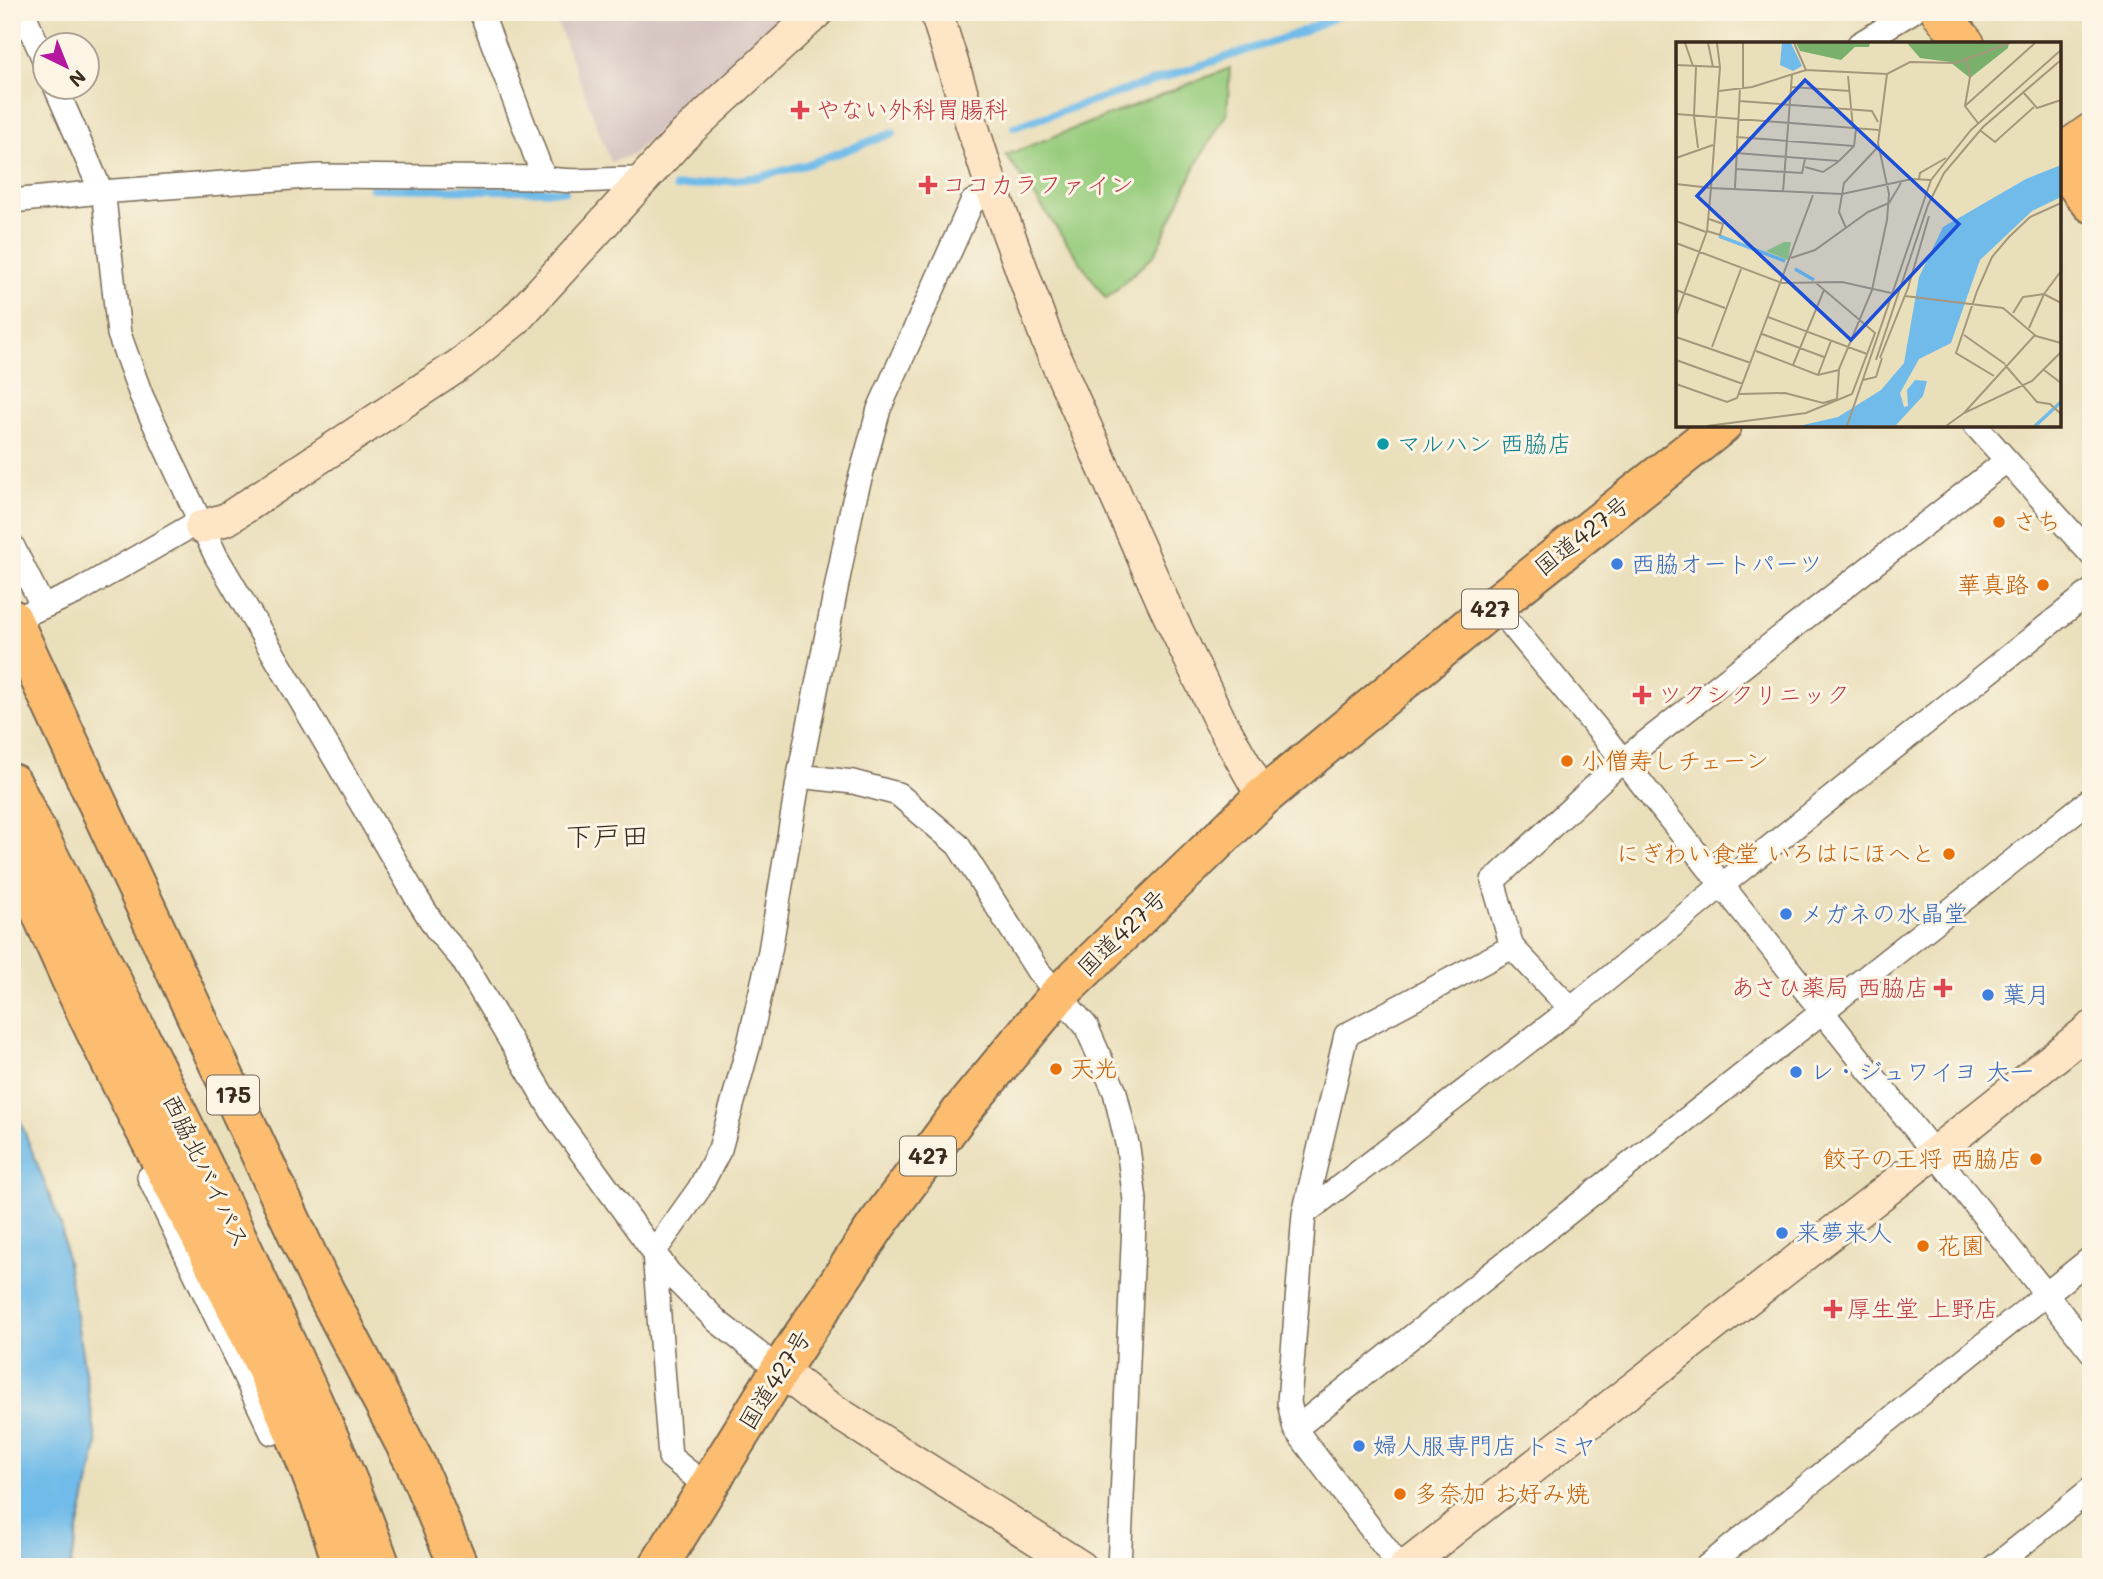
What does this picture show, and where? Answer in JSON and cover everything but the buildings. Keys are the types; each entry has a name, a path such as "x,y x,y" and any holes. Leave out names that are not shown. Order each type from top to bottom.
{"highway":[{"path":"2061,166 2091,203"},
{"name":"国道427号","path":"658,1567 780,1370 891,1206 960,1113 1058,995 1263,797 1495,605 1719,427"},
{"name":"175","path":"22,615 20,661 317,1276 416,1465 459,1567"},
{"name":"西脇北バイパス","path":"12,783 188,1132 256,1276 358,1501 381,1567"},
{"path":"12,847 88,1016 262,1362 318,1492 341,1560"}],"main road":[{"path":"1940,12 1964,42"},
{"path":"2061,154 2091,132"}],"street":[{"path":"23,12 32,32"},
{"path":"481,12 544,178"},
{"path":"12,545 22,615 77,592 191,526 201,527 227,519 462,363 515,320 682,137 817,12"},
{"path":"936,12 993,191 1048,342 1163,602 1219,719 1263,797"},
{"path":"1862,42 1913,12"},
{"path":"62,102 103,199 119,334 141,395 201,527 231,584 415,895 437,930 462,959 555,1116 669,1273 718,1322 822,1403 1081,1567"},
{"path":"12,201 103,199 318,176 544,178 563,181 643,179"},
{"path":"709,1488 670,1457 654,1252 699,1189 720,1149 749,1044 770,951 799,776 852,508 879,409 972,202 993,191"},
{"path":"1977,427 2091,554"},
{"path":"1571,1009 1512,947 1493,881 1623,760 2006,461"},
{"path":"1304,1214 1571,1009 2091,591"},
{"path":"1495,605 1623,760 2091,1351"},
{"path":"799,776 853,782 898,794 958,845 1038,971 1086,1026 1115,1092 1128,1148 1135,1200 1119,1567"},
{"path":"1295,1429 2091,799"},
{"path":"12,827 298,1382 318,1435 341,1560"},
{"path":"12,893 73,1025 272,1433"},
{"path":"1512,947 1346,1035 1304,1214 1289,1402 1295,1429 1417,1563 2091,1028"},
{"path":"1706,1567 2091,1258"},
{"path":"1994,1567 2091,1489"}],"shaded area":[{"path":"553,12 787,12 632,155 611,162"}],"green space":[{"path":"1230,68 1227,113 1197,163 1155,254 1106,299 1006,155"}],"water":[{"path":"12,1100 61,1225 97,1445 70,1567 12,1567"}],"waterway":[{"path":"1014,127 1293,35 1346,12"},
{"path":"676,187 759,177 808,164 893,133"},
{"path":"372,188 565,191"}],"place":[{"name":"やない外科胃腸科","path":"800,110"},
{"name":"ココカラファイン","path":"928,185"},
{"name":"マルハン 西脇店","path":"1383,444"},
{"name":"さち","path":"1999,522"},
{"name":"西脇オートパーツ","path":"1617,564"},
{"name":"華真路","path":"2043,585"},
{"name":"ツクシクリニック","path":"1642,695"},
{"name":"小僧寿しチェーン","path":"1567,761"},
{"name":"にぎわい食堂 いろはにほへと","path":"1949,854"},
{"name":"メガネの水晶堂","path":"1786,914"},
{"name":"あさひ薬局 西脇店","path":"1943,988"},
{"name":"葉月","path":"1988,995"},
{"name":"天光","path":"1056,1069"},
{"name":"レ・ジュワイヨ 大一","path":"1796,1072"},
{"name":"餃子の王将 西脇店","path":"2036,1159"},
{"name":"来夢来人","path":"1782,1233"},
{"name":"花園","path":"1923,1246"},
{"name":"厚生堂 上野店","path":"1833,1309"},
{"name":"婦人服専門店 トミヤ","path":"1359,1446"},
{"name":"多奈加 お好み焼","path":"1400,1494"}],"district":[{"name":"下戸田","path":"607,836"}]}
